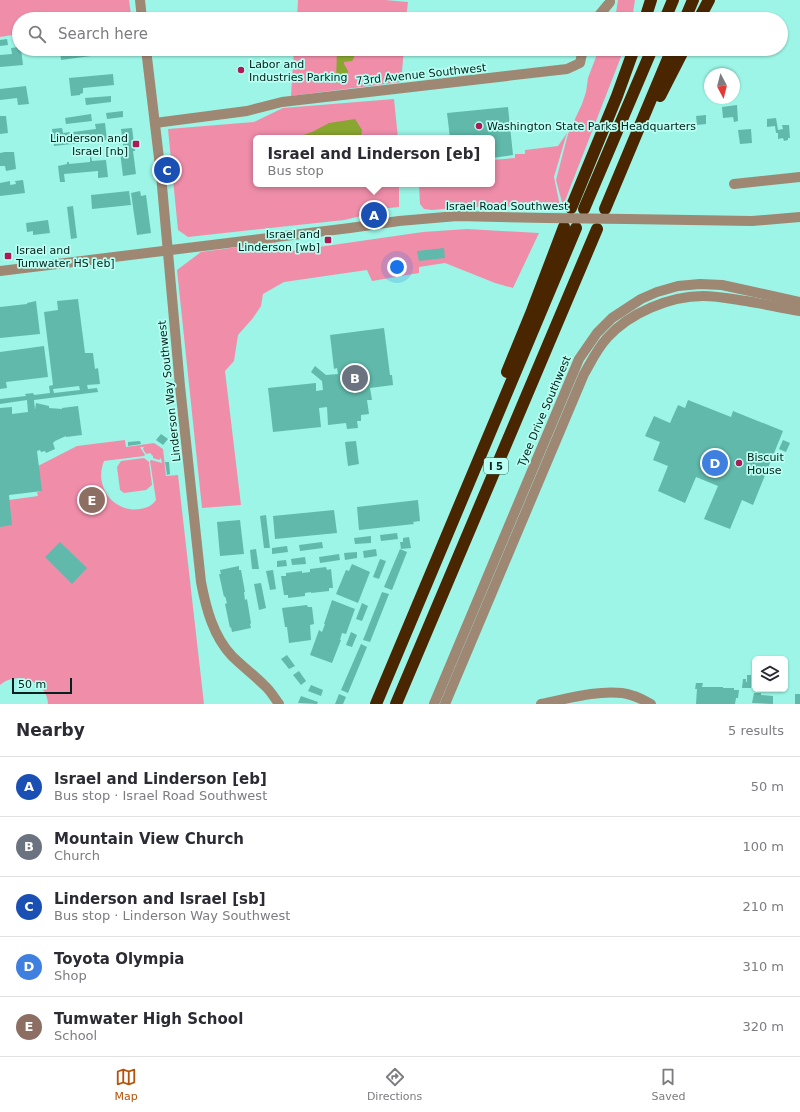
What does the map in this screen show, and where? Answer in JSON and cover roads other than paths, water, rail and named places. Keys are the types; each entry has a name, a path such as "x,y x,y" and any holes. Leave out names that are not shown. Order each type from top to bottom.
{"highway":[{"path":"647,12 651,0"},
{"path":"668,12 673,0"},
{"path":"688,12 693,0"},
{"path":"703,12 709,0"},
{"path":"571,208 617,96 631,56"},
{"path":"584,209 649,56"},
{"path":"605,209 669,56"},
{"path":"612,192 680,56"},
{"path":"471,478 494,406 564,228"},
{"name":"I 5","path":"376,704 576,228"},
{"name":"I 5","path":"396,704 596,229"}],"street":[{"path":"140,0 141,12"},
{"path":"602,12 610,0"},
{"name":"Linderson Way Southwest","path":"147,56 161,175 180,392 200,575 205,601 209,618 222,643 233,656 265,685 279,704"},
{"name":"73rd Avenue Southwest","path":"154,123 247,111 282,102 568,70 580,63 582,56"},
{"path":"734,184 800,177"},
{"name":"Israel Road Southwest","path":"0,271 399,221 457,216 752,221 800,217"},
{"name":"Tyee Drive Southwest","path":"434,704 579,359 597,333 612,318 641,299 657,292 678,286 700,284 722,285 800,302"},
{"name":"Tyee Drive Southwest","path":"445,704 584,374 596,353 608,338 620,326 651,308 669,301 689,297 720,297 800,311"},
{"path":"541,704 608,692 623,693 643,699 651,704"}],"place":[{"name":"Labor and Industries Parking","path":"241,70"},
{"name":"Washington State Parks Headquarters","path":"479,126"},
{"name":"Linderson and Israel [nb]","path":"136,144"},
{"name":"Linderson and Israel [sb]","path":"167,170"},
{"name":"Israel and Linderson [eb]","path":"374,215"},
{"name":"Israel and Linderson [wb]","path":"328,240"},
{"name":"Israel and Tumwater HS [eb]","path":"8,256"},
{"name":"Mountain View Church","path":"355,378"},
{"name":"Toyota Olympia","path":"715,463"},
{"name":"Biscuit House","path":"739,463"},
{"name":"Tumwater High School","path":"92,500"}]}
